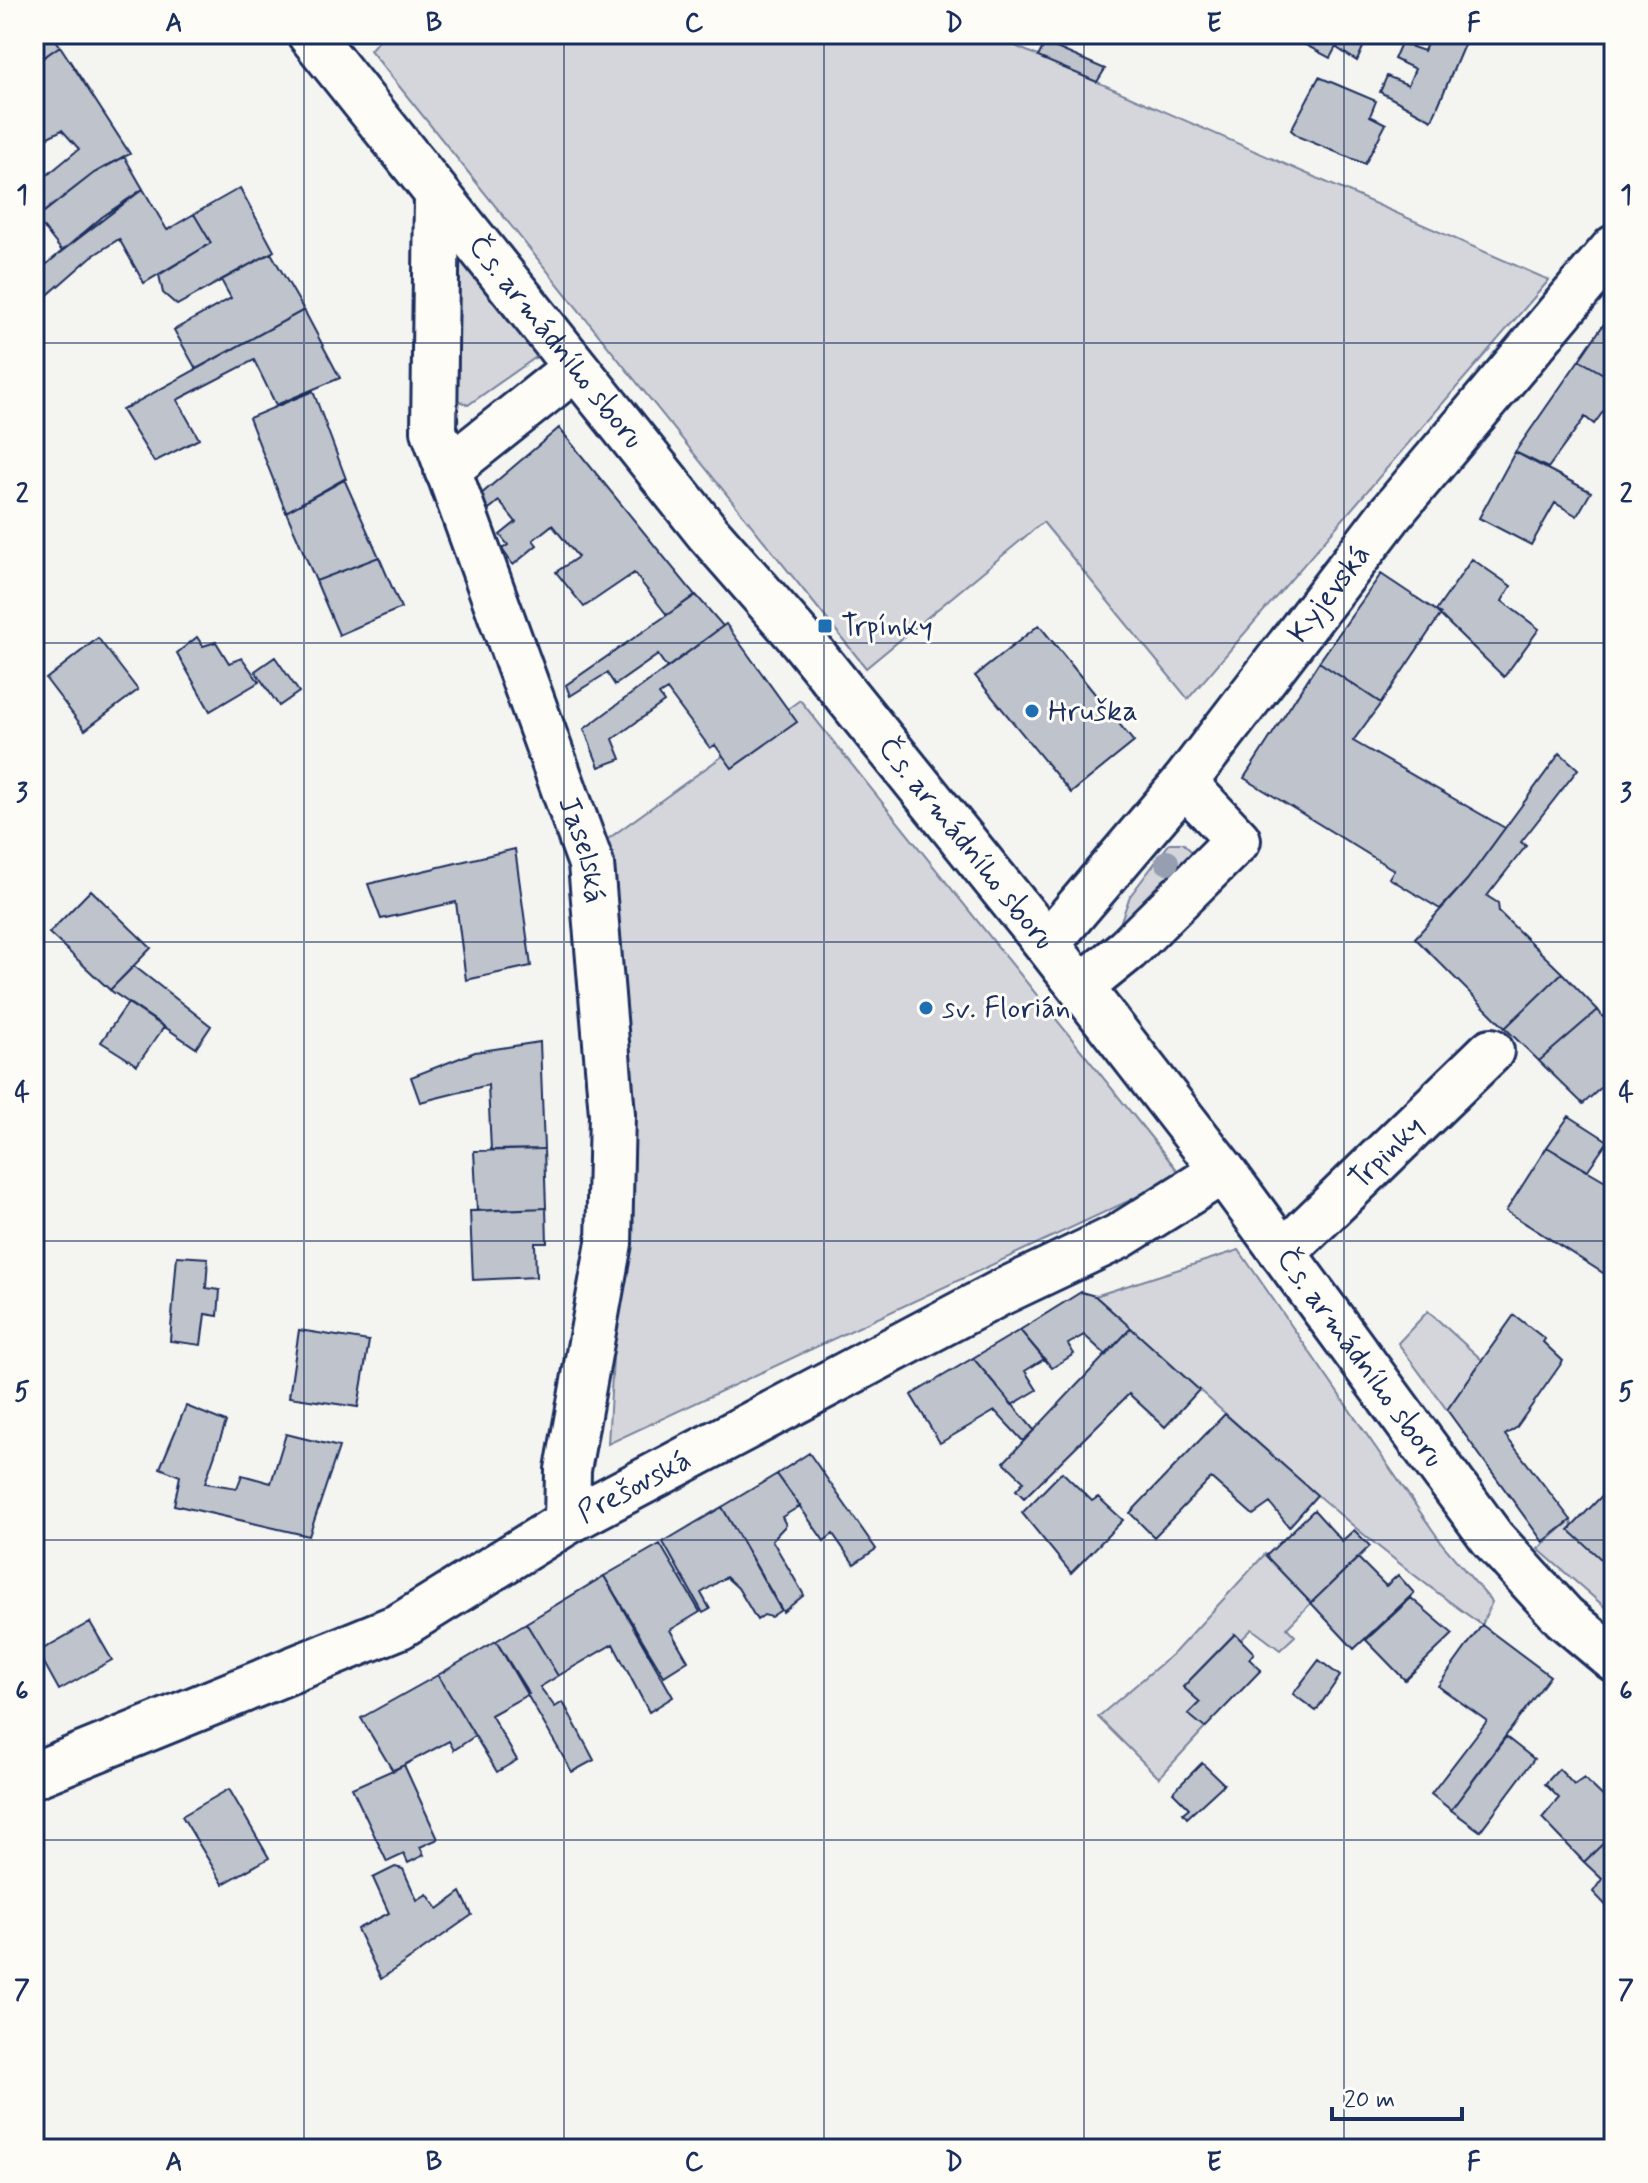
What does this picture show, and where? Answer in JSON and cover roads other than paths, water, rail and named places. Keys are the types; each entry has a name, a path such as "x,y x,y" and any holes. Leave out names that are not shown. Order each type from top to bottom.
{"street":[{"name":"Čs. armádního sboru","path":"310,34 575,368 1081,987 1223,1171 1492,1538 1564,1617 1614,1659"},
{"name":"Jaselská","path":"437,196 434,431 591,864 612,1114 609,1229 568,1470 567,1522"},
{"name":"Kyjevská","path":"1047,944 1184,783 1391,513 1614,248"},
{"path":"447,470 575,368"},
{"path":"1081,987 1128,949 1238,840 1184,783"},
{"name":"Trpinky","path":"1283,1253 1491,1051"},
{"name":"Prešovská","path":"34,1775 400,1626 567,1522 1002,1292 1118,1237 1223,1171"}],"place":[{"name":"Trpínky","path":"825,626"},
{"name":"Hruška","path":"1032,711"},
{"name":"sv. Florián","path":"926,1008"}]}
